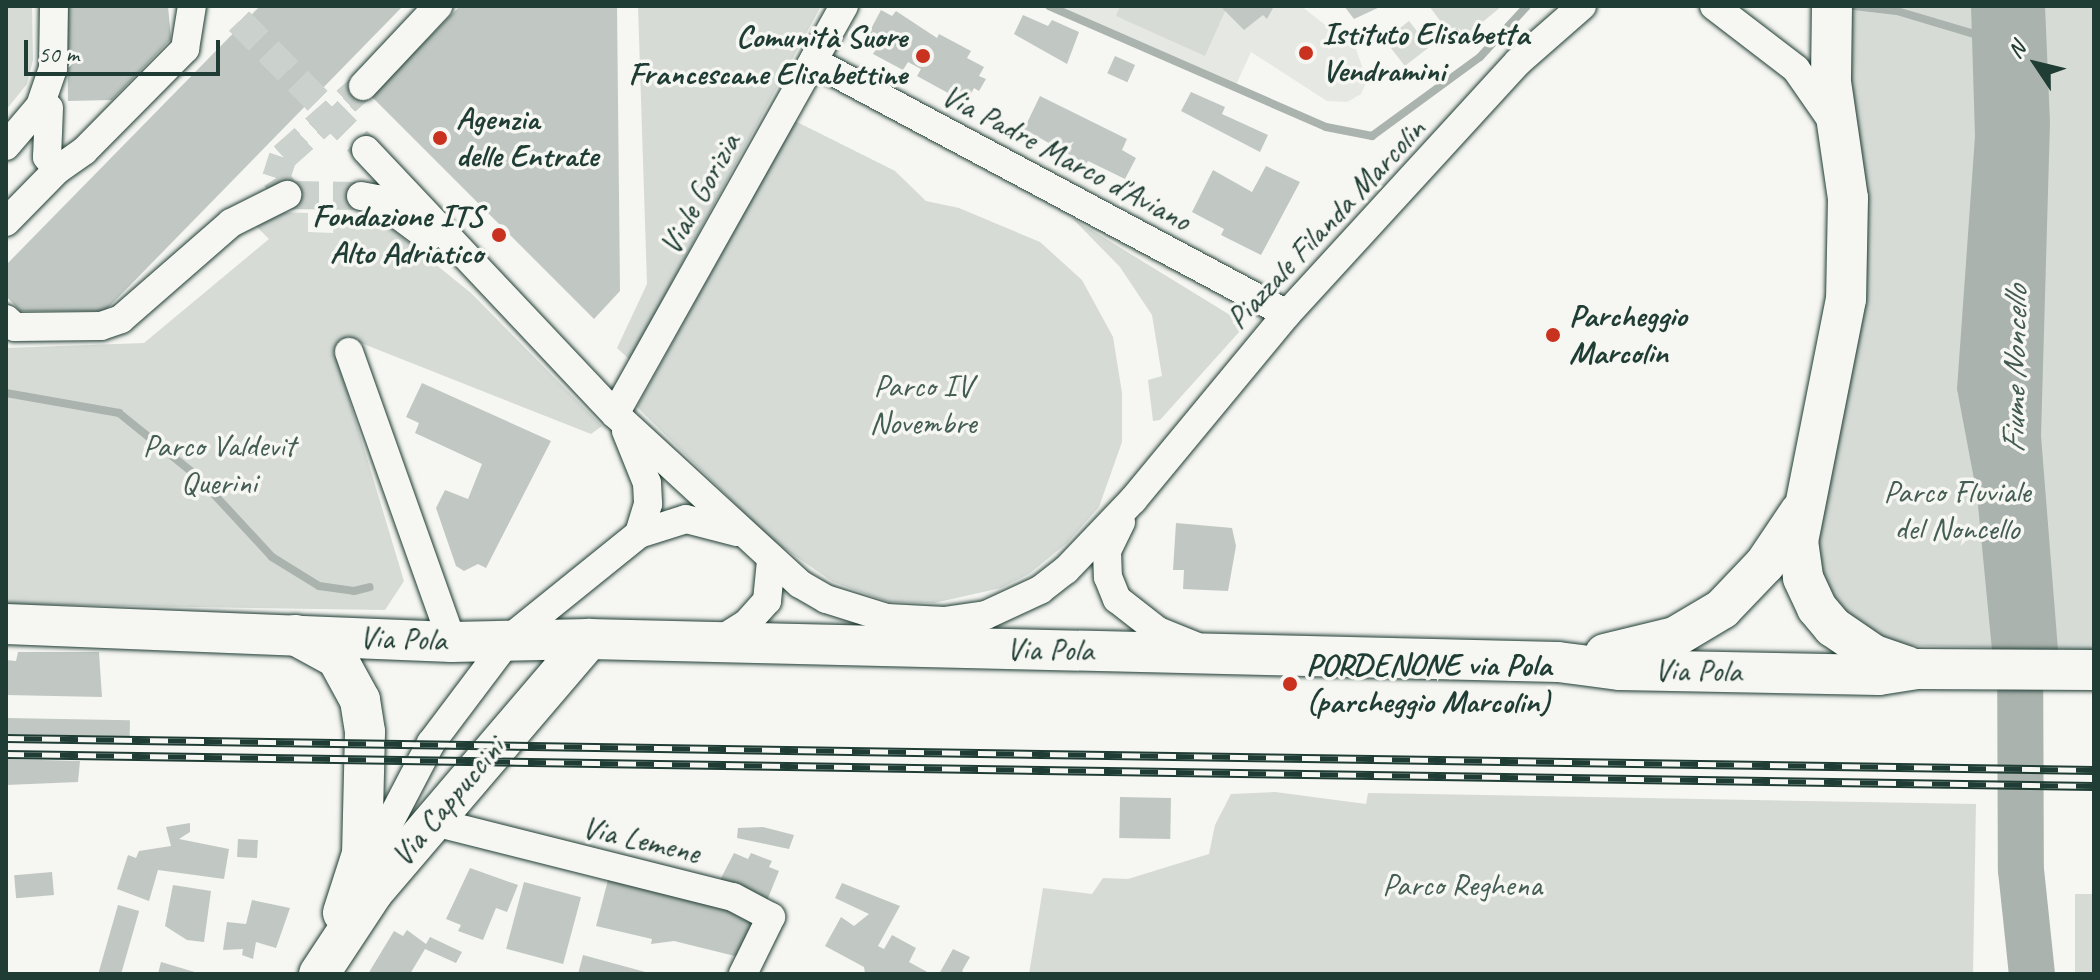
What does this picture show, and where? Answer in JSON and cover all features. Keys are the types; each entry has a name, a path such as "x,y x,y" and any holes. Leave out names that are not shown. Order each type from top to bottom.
{"main road":[{"path":"1830,18 1831,82 1845,156 1846,299 1800,512 1803,578 1817,608 1849,641 1933,670"},
{"path":"1558,662 1637,649 1699,625 1745,588 1800,512"},
{"name":"Via Pola","path":"6,624 452,642 510,638 589,639 1558,662 1620,670 1864,675 1933,670 2094,670"},
{"name":"Via Cappuccini","path":"295,635 337,658 360,700 364,809 356,885 312,974"},
{"name":"Via Cappuccini","path":"319,974 373,892 430,821 589,639"}],"street":[{"path":"6,146 40,106 49,82 54,6"},
{"path":"363,86 438,6"},
{"name":"Viale Gorizia","path":"615,414 844,6"},
{"path":"1518,62 1563,6"},
{"name":"Piazzale Filanda Marcolin","path":"615,414 771,561 826,599 887,618 944,621 986,615 1058,577 1133,500 1287,314 1518,62 1582,6"},
{"path":"1714,6 1808,81 1845,156"},
{"path":"6,222 57,170 84,151 185,49 200,14"},
{"name":"Via Padre Marco d'Aviano","path":"813,61 1287,314"},
{"path":"49,108 47,157 57,170"},
{"path":"366,155 615,414 634,444 647,483 648,504 639,534"},
{"path":"6,319 15,327 101,326 121,319 231,223 287,195"},
{"path":"361,196 377,199 485,281"},
{"path":"349,352 452,642"},
{"name":"Piazzale Filanda Marcolin","path":"1133,500 1107,551 1108,577 1117,599 1158,631 1220,654"},
{"path":"639,534 686,519 745,535"},
{"name":"Via Cappuccini","path":"356,885 431,743 510,638 639,534"},
{"path":"717,642 747,623 767,601 771,561"},
{"name":"Via Lemene","path":"430,821 733,897 771,917 743,974"}],"shaded area":[{"name":"Istituto Elisabetta Vendramini","path":"1049,6 1301,6 1356,49 1367,81 1361,94 1347,102 1327,101 1251,52 1235,87"}],"green space":[{"path":"6,6 32,6 33,60 27,84 6,110"},
{"path":"638,6 821,6 630,360 617,348 647,284"},
{"path":"1120,6 1220,6 1226,9 1205,56 1116,16"},
{"path":"1429,6 1502,6 1457,43"},
{"name":"Parco Fluviale del Noncello","path":"1854,6 2094,6 2094,650 1886,645 1852,628 1814,565 1844,60"},
{"path":"1409,21 1429,47 1405,66 1385,40"},
{"name":"Parco IV Novembre","path":"795,121 895,171 926,201 959,208 1040,242 1082,280 1113,337 1122,393 1122,442 1099,507 1067,543 1029,574 1001,588 934,603 889,602 833,582 772,540 637,407"},
{"name":"Parco Valdevit Querini","path":"273,212 308,213 308,232 333,233 334,219 377,217 471,293 602,426 591,434 361,343 335,352 404,581 385,610 6,604 6,348 144,343 269,239 252,222"},
{"path":"1072,218 1230,315 1240,331 1160,420 1153,421 1148,380 1162,376 1152,315 1120,267"},
{"name":"Parco Reghena","path":"1275,792 1366,804 1368,793 1976,804 1973,974 1029,974 1043,888 1092,894 1103,878 1128,879 1209,854 1215,825 1231,794"},
{"path":"2075,894 2094,894 2094,974 2075,974"}],"water":[{"path":"1971,6 2045,6 2050,122 2041,436 2058,650 1992,650 1977,495 1957,389 1975,136"}],"building":[{"path":"67,6 168,6 171,39 112,100 68,101"},
{"path":"260,6 403,6 105,311 20,311 6,296 6,265"},
{"path":"460,6 617,6 620,291 594,319 371,96"},
{"path":"1220,6 1274,6 1267,19 1263,15 1244,30"},
{"path":"1344,6 1382,6 1354,19"},
{"name":"Comunità Suore Francescane Elisabettine","path":"881,10 892,16 896,11 937,38 939,34 971,51 967,58 984,67 979,76 986,79 979,91 974,88 969,97 951,87 948,93 917,76 921,69 908,62 903,70 873,54 876,49 864,42"},
{"path":"1023,15 1048,26 1052,20 1079,32 1067,64 1014,34"},
{"path":"1115,56 1135,65 1127,82 1107,73"},
{"path":"1191,92 1225,107 1222,114 1268,135 1260,152 1181,111"},
{"path":"1040,96 1127,139 1122,150 1136,158 1125,179 1088,161 1086,164 1024,129"},
{"path":"1266,166 1300,182 1261,255 1221,235 1224,229 1192,212 1213,170 1252,192"},
{"path":"422,383 551,441 486,568 478,564 464,571 456,566 436,508 445,490 468,499 482,464 415,433 419,423 406,417"},
{"path":"1176,523 1232,528 1236,546 1228,591 1183,589 1184,570 1173,570"},
{"path":"18,652 99,652 102,697 6,695 6,660 16,661"},
{"path":"6,718 130,720 130,736 6,734"},
{"path":"6,759 80,761 78,782 6,785"},
{"path":"1120,797 1171,798 1170,839 1119,838"},
{"path":"190,823 190,832 179,839 229,849 224,879 158,870 149,901 117,889 128,855 136,858 139,851 171,846 166,827"},
{"path":"763,827 794,835 789,849 737,838 738,828"},
{"path":"238,839 258,840 257,858 237,857"},
{"path":"734,853 748,859 751,853 772,861 769,867 779,871 766,903 719,882"},
{"path":"470,868 518,885 507,912 496,908 483,940 458,931 461,925 446,919"},
{"path":"52,872 54,895 16,898 14,875"},
{"path":"608,880 754,914 743,958 674,941 651,944 652,939 596,926"},
{"path":"524,882 581,897 563,964 506,949"},
{"path":"842,883 900,906 878,946 884,949 892,935 916,948 909,962 931,974 865,974 864,967 825,946 841,917 854,926 869,914 835,898"},
{"path":"173,885 211,891 204,942 187,940 165,926"},
{"path":"252,900 290,908 276,948 256,942 253,959 242,955 243,949 223,950 227,922 246,924"},
{"path":"118,905 139,911 121,974 98,974"},
{"path":"407,930 426,944 430,937 462,952 456,963 425,949 410,974 368,974 394,931 403,936"},
{"path":"953,949 970,957 962,971 966,974 939,974"},
{"path":"583,955 649,973 649,974 578,974"},
{"path":"161,962 198,973 198,974 158,974"}],"waterway":[{"path":"1049,6 1326,127 1372,136 1480,57 1527,6"},
{"path":"1854,6 1897,11 1981,36"},
{"path":"6,393 119,413 198,477 272,557 319,586 354,591 370,587"},
{"name":"Fiume Noncello","path":"2020,625 2021,870 2032,974"}],"tunnel":[{"path":"239,21 366,150"},
{"path":"361,196 287,195 276,178 283,157 363,86"}],"railway":[{"path":"6,738 2094,770"},
{"path":"6,754 2094,786"}],"place":[{"name":"Istituto Elisabetta Vendramini","path":"1306,53"},
{"name":"Comunità Suore Francescane Elisabettine","path":"923,56"},
{"name":"Agenzia delle Entrate","path":"440,138"},
{"name":"Fondazione ITS Alto Adriatico","path":"499,235"},
{"name":"Parcheggio Marcolin","path":"1553,335"},
{"name":"PORDENONE via Pola (parcheggio Marcolin)","path":"1290,684"}]}
